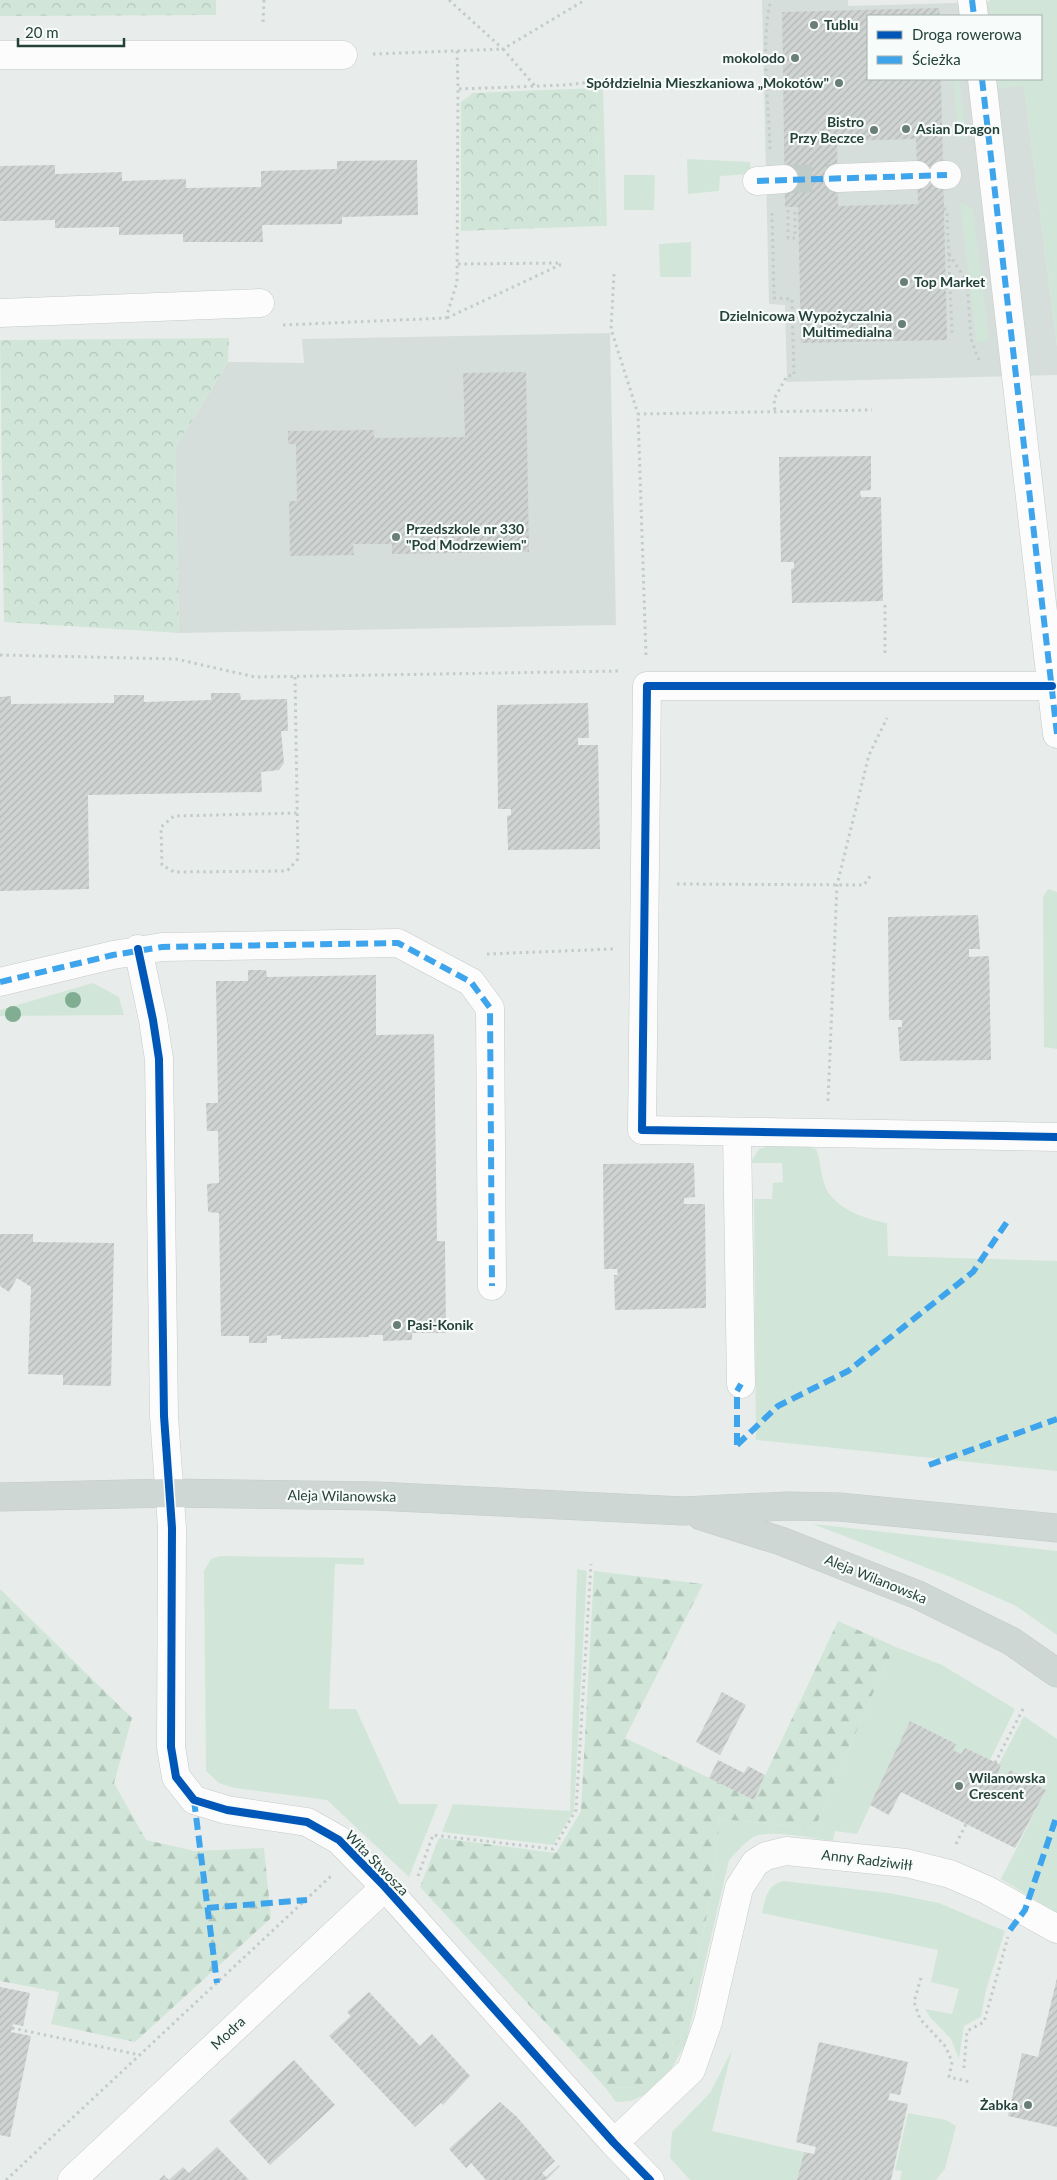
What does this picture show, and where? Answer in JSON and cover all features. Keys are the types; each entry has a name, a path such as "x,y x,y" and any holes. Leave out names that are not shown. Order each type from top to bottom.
{"main road":[{"name":"Aleja Wilanowska","path":"0,1497 169,1494 376,1496 683,1510 787,1506 839,1507 1057,1528"},
{"name":"Aleja Wilanowska","path":"683,1510 781,1541 918,1595 1011,1641 1057,1673"}],"street":[{"path":"972,0 974,15"},
{"path":"0,55 343,55"},
{"path":"982,80 1057,734"},
{"path":"838,178 936,175"},
{"path":"757,181 784,180"},
{"path":"0,313 260,303"},
{"path":"1052,686 647,678 642,1130 1057,1137"},
{"path":"0,982 138,950 195,945 398,943 472,982 490,1008 492,1286"},
{"name":"Wita Stwosza","path":"138,950 159,1059 164,1389 172,1550 171,1747 176,1777 194,1800 227,1810 307,1822 339,1840 390,1893 614,2143 650,2180"},
{"path":"737,1133 741,1384"},
{"name":"Anny Radziwiłł","path":"614,2143 691,2070 708,2022 739,1888 755,1863 766,1856 786,1851 906,1863 950,1874 987,1890 1057,1929"},
{"name":"Modra","path":"72,2180 390,1893"}],"path":[{"path":"449,0 503,49 535,86"},
{"path":"343,55 503,49 585,0"},
{"path":"766,43 771,0"},
{"path":"446,318 457,282 458,264 457,51"},
{"path":"458,89 603,81"},
{"path":"788,206 788,238 795,238 795,211"},
{"path":"944,208 947,212 952,333"},
{"path":"949,254 966,282 970,339 979,360"},
{"path":"260,303 260,326 446,318 564,263 458,264"},
{"path":"0,655 176,659 255,678 647,678 638,414 611,329 614,274"},
{"path":"775,412 774,399 787,376 794,376 791,304"},
{"path":"638,414 872,410"},
{"path":"885,659 886,604"},
{"path":"295,677 298,859 287,871 174,872 162,865 161,827 174,816 297,813"},
{"path":"828,1109 837,885 869,755 890,713"},
{"path":"645,884 864,885 871,875"},
{"path":"477,955 644,947"},
{"path":"390,1893 416,1879 434,1835 553,1849 576,1810 591,1564"},
{"path":"995,1762 1024,1707"},
{"path":"977,1790 981,1792"},
{"path":"6,2180 338,1870"},
{"path":"964,2068 966,2031 984,2022 1010,1930"},
{"path":"921,1978 914,2002 918,2014 946,2048 952,2062 949,2078 970,2082"},
{"path":"12,2028 140,2055"}],"shaded area":[{"path":"762,0 848,0 848,6 989,2 991,15 867,15 867,80 997,80 999,88 1024,85 1057,346 1057,375 787,382 785,305 769,304"},
{"name":"Przedszkole nr 330 \"Pod Modrzewiem\"","path":"610,333 616,625 179,633 175,448 228,362 304,363 302,339"}],"green space":[{"path":"0,0 216,0 216,15 0,16"},
{"path":"989,0 1057,0 1057,346 1024,86 998,88 997,80 1042,80 1042,15 991,15"},
{"path":"953,80 959,80 966,136 959,141"},
{"path":"596,88 603,88 607,226 601,226"},
{"path":"596,88 601,226 461,231 461,102 473,93"},
{"path":"687,159 750,162 751,174 720,176 719,191 688,194"},
{"path":"624,175 655,175 654,210 624,210"},
{"path":"960,203 973,208 989,341 977,342"},
{"path":"691,242 691,277 660,277 659,244"},
{"path":"229,338 228,362 175,448 179,633 4,622 0,340"},
{"path":"1048,889 1057,892 1057,1049 1044,1047 1043,897"},
{"path":"93,983 119,997 124,1015 0,1016 0,1010"},
{"path":"767,1146 807,1146 816,1149 824,1183 834,1199 859,1215 887,1223 888,1256 1057,1261 1057,1471 756,1440 754,1199 772,1199 773,1183 783,1182 782,1163 750,1163 759,1149"},
{"path":"813,1524 1057,1551 1057,1635 1016,1606 953,1578"},
{"path":"220,1556 364,1558 364,1565 335,1564 329,1709 356,1709 399,1804 438,1804 409,1877 327,1800 234,1788 219,1783 206,1771 204,1571 211,1559"},
{"path":"577,1569 587,1571 574,1811 553,1845 442,1832 453,1804 570,1811"},
{"path":"594,1571 703,1584 625,1738 754,1799 838,1621 896,1647 883,1670 815,1828 720,1819 710,1901 680,2039 667,2060 639,2088 605,2087 420,1887 439,1838 556,1853 581,1811"},
{"path":"0,1589 132,1718 114,1783 146,1840 195,1851 264,1848 271,1918 135,2042 51,2024 59,1992 0,1981"},
{"path":"896,1647 942,1665 1015,1709 990,1760 965,1748 961,1754 953,1750 956,1744 910,1721 857,1834 835,1831 833,1841 769,1834 759,1835 746,1843 729,1860 686,2043 669,2073 648,2093 631,2101 616,2102 605,2087 639,2088 680,2039 710,1901 720,1819 815,1828 883,1670"},
{"path":"1024,1716 1057,1739 1057,1913 1001,1879 1046,1790 1010,1770 1006,1777 998,1773 1001,1766 999,1764"},
{"path":"783,1881 889,1893 939,1903 1005,1931 986,1990 981,2017 964,2026 959,2059 951,2039 925,2009 952,2014 959,1989 931,1982 938,1950 762,1913 770,1889"},
{"path":"732,2050 712,2131 804,2152 797,2180 690,2180 670,2158 672,2132 710,2093"},
{"path":"908,2113 946,2120 956,2126 945,2169 936,2180 900,2180 902,2171 895,2170"}],"building":[{"path":"939,8 940,15 867,15 867,80 941,80 947,340 801,343 798,207 785,207 782,12","holes":["916,139 918,204 838,206 837,141"]},
{"path":"417,160 418,215 342,217 342,224 262,225 263,242 183,242 183,234 119,235 119,227 55,228 55,220 0,221 0,166 55,165 55,174 122,172 122,181 186,179 186,188 261,187 261,171 337,169 337,161"},
{"path":"526,372 529,552 392,554 392,544 353,544 354,555 290,556 289,501 297,501 296,444 288,444 288,431 374,430 374,438 465,437 463,373"},
{"path":"871,456 871,490 860,491 861,497 881,497 883,601 792,603 791,569 794,568 794,562 781,562 779,457"},
{"path":"211,693 240,693 241,700 287,699 288,731 281,731 284,763 279,770 261,772 262,792 88,795 89,889 0,891 0,697 11,696 11,704 114,703 114,695 144,695 144,702 211,700"},
{"path":"588,703 589,738 578,738 578,745 598,745 600,849 508,850 507,816 511,815 511,809 498,809 497,705"},
{"path":"978,915 980,949 969,949 969,957 989,956 991,1060 900,1061 898,1027 902,1027 902,1020 889,1020 888,917"},
{"path":"248,970 266,970 267,977 376,975 376,1035 434,1034 437,1241 445,1241 446,1333 412,1333 412,1340 383,1341 383,1335 281,1339 281,1335 267,1336 267,1343 249,1343 249,1336 221,1336 219,1213 208,1212 207,1184 219,1183 218,1131 207,1131 206,1103 218,1103 216,981 248,981"},
{"path":"694,1163 695,1197 684,1198 684,1204 705,1204 706,1308 615,1310 614,1275 618,1275 617,1269 604,1269 603,1164"},
{"path":"0,1234 33,1234 33,1242 114,1243 111,1386 63,1385 63,1375 28,1374 31,1287 17,1278 9,1292 0,1286"},
{"path":"722,1692 746,1705 720,1755 696,1742"},
{"name":"Wilanowska Crescent","path":"910,1721 956,1744 953,1750 961,1754 965,1748 1001,1765 998,1773 1006,1777 1010,1770 1046,1790 1015,1848 901,1792 889,1815 870,1805"},
{"path":"718,1760 744,1773 748,1766 765,1775 754,1800 709,1778"},
{"path":"1057,1978 1057,2127 1008,2116 1022,2053 1038,2057"},
{"path":"0,1987 30,1993 23,2026 13,2024 11,2032 31,2036 10,2137 0,2135"},
{"path":"369,1992 420,2046 432,2034 470,2076 443,2105 441,2103 415,2127 329,2036 351,2016 347,2012"},
{"path":"819,2042 908,2062 900,2095 890,2093 888,2100 908,2104 891,2180 797,2180 804,2152 814,2154 816,2147 796,2142"},
{"path":"294,2060 335,2105 270,2165 229,2121"},
{"path":"500,2102 517,2117 555,2161 542,2173 546,2177 560,2166 546,2180 486,2180 471,2163 466,2168 449,2149"},
{"path":"217,2147 249,2180 169,2180 183,2167 189,2173"},
{"path":"164,2175 169,2180 159,2180"}],"tunnel":[{"path":"784,179 838,178"}],"marked path":[{"path":"972,0 974,15"},
{"path":"982,80 1057,734"},
{"path":"757,181 947,175"},
{"path":"0,982 113,955 162,947 398,943 471,982 490,1008 492,1286"},
{"path":"737,1445 778,1406 848,1371 973,1272 1009,1219"},
{"path":"737,1445 737,1391 741,1384"},
{"path":"929,1465 1057,1419"},
{"path":"194,1800 217,1983"},
{"path":"1010,1930 1025,1910 1057,1815"},
{"path":"207,1908 307,1900"}],"cycle path":[{"path":"1052,686 647,686 642,1130 1057,1137"},
{"path":"138,949 159,1059 164,1416 172,1528 171,1747 176,1777 194,1800 227,1810 307,1822 339,1840 385,1887 614,2143 650,2180"}],"place":[{"name":"Tublu","path":"814,25"},
{"name":"mokolodo","path":"795,58"},
{"name":"Spółdzielnia Mieszkaniowa „Mokotów\"","path":"839,83"},
{"name":"Asian Dragon","path":"906,129"},
{"name":"Bistro Przy Beczce","path":"874,130"},
{"name":"Top Market","path":"904,282"},
{"name":"Dzielnicowa Wypożyczalnia Multimedialna","path":"902,324"},
{"name":"Przedszkole nr 330 \"Pod Modrzewiem\"","path":"396,537"},
{"name":"Pasi-Konik","path":"397,1325"},
{"name":"Wilanowska Crescent","path":"959,1786"},
{"name":"Żabka","path":"1028,2105"}]}
